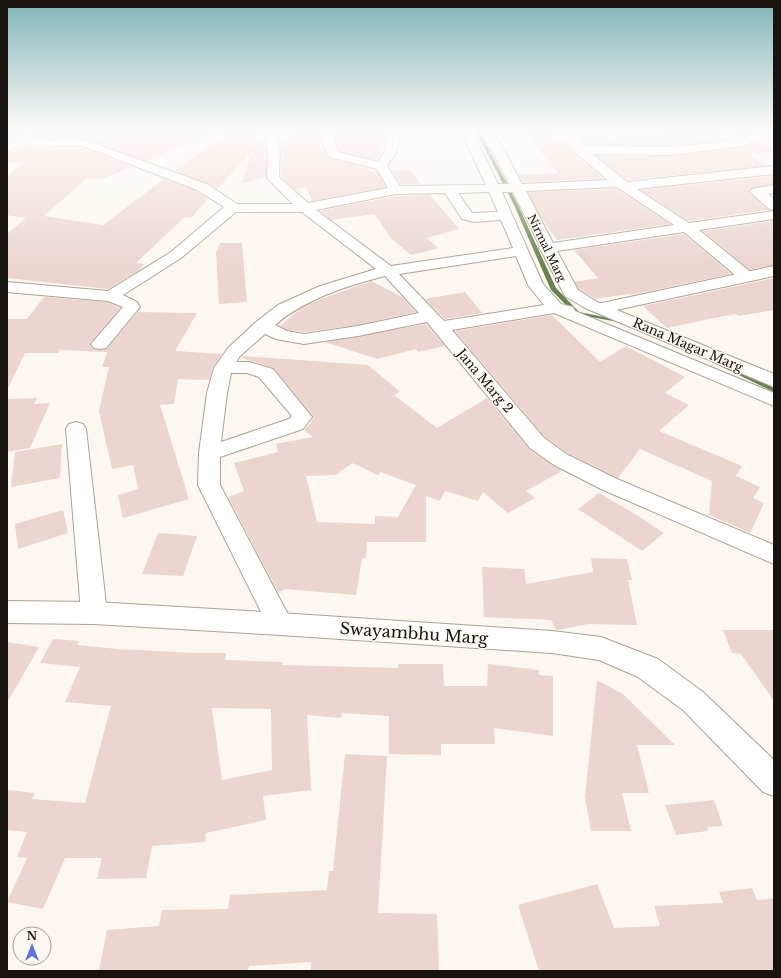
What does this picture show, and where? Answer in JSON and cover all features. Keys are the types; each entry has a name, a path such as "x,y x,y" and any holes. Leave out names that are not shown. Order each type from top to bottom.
{"street":[{"path":"172,176 202,187 234,208"},
{"name":"Jana Marg 2","path":"273,176 273,178 305,208 388,271 435,322 537,443 561,460 609,484 774,555"},
{"path":"387,176 396,190"},
{"path":"487,176 536,285 562,310 774,400"},
{"name":"Nirmal Marg","path":"510,176 530,211 546,248 571,293 599,309"},
{"path":"612,176 686,227 747,277"},
{"path":"110,296 176,255 227,212 234,208 305,208 396,190 623,185 717,176"},
{"path":"449,189 466,216 474,218 506,216"},
{"path":"774,189 757,192 774,206"},
{"path":"546,248 774,215"},
{"path":"280,624 209,485 209,453 217,393 223,368 234,352 262,326 284,309 326,289 359,278 388,271 521,251"},
{"path":"262,326 282,335 304,339 435,322 562,310 599,309 774,271"},
{"path":"8,289 110,296 131,305 132,307 100,344"},
{"name":"Rana Magar Marg","path":"599,309 774,381"},
{"path":"209,453 296,424 302,417 266,373 249,367 223,368"},
{"path":"76,429 94,613"},
{"name":"Swayambhu Marg","path":"7,612 94,613 280,624 552,642 601,650 648,668 693,701 774,781"}],"building":[{"path":"9,176 110,176 102,179 87,178 44,216 103,225 164,179 196,191 208,199 191,218 185,217 136,263 144,264 138,271 108,289 7,278 7,234 26,218 7,215 7,177"},
{"path":"188,176 230,176 217,189 208,183"},
{"path":"244,176 266,176 266,177 241,184"},
{"path":"281,176 380,176 386,187 312,201 306,187 294,189"},
{"path":"395,176 414,176 421,184 401,184"},
{"path":"519,176 600,176 604,179 523,182"},
{"path":"621,176 670,176 627,180"},
{"path":"774,176 774,184 752,188 749,192 768,210 689,221 641,190"},
{"path":"617,189 670,224 557,240 540,216 528,192"},
{"path":"430,195 459,229 427,238 438,248 411,255 391,238 374,214 331,220 320,211 396,196"},
{"path":"774,221 774,265 750,270 703,231"},
{"path":"684,234 731,274 631,295 629,294 595,299 579,289 575,282 598,278 574,250"},
{"path":"220,243 242,243 247,302 219,304 216,253"},
{"path":"774,278 774,310 739,316 736,314 667,328 643,306"},
{"path":"371,281 402,297 416,312 358,325 304,332 287,330 280,326 300,309 313,302"},
{"path":"465,292 482,313 445,319 425,299"},
{"path":"44,297 108,302 120,308 90,343 93,349 100,350 107,349 138,312 197,313 175,351 222,354 213,367 209,380 178,379 174,404 160,405 189,499 123,518 118,495 138,489 133,465 112,469 99,411 109,367 102,367 107,352 60,350 58,353 25,353 7,390 7,319 27,319"},
{"path":"552,315 600,362 626,346 685,377 665,393 689,405 659,431 742,466 736,476 760,487 753,498 764,503 750,533 709,515 712,481 640,449 618,478 569,454 545,437 455,331"},
{"path":"426,324 445,346 418,352 416,349 377,359 325,342"},
{"path":"241,357 368,365 400,392 394,395 437,428 487,398 529,449 562,471 526,491 535,498 508,513 483,492 478,501 445,491 440,501 426,496 426,542 367,542 366,558 362,558 356,595 285,589 278,592 228,497 244,491 234,463 278,452 276,444 313,437 304,430 312,422 311,421 314,417 274,368","holes":["352,463 378,475 380,472 416,485 398,517 375,516 375,524 317,522 306,476 336,475"]},
{"path":"37,398 34,404 50,403 30,448 7,452 7,399"},
{"path":"62,444 60,478 11,487 15,452"},
{"path":"599,493 664,533 642,551 578,509"},
{"path":"63,510 68,533 18,549 15,524"},
{"path":"158,533 197,536 183,576 142,574"},
{"path":"591,558 627,559 632,580 628,580 637,625 588,624 556,630 551,620 484,617 482,567 524,569 526,584 593,572"},
{"path":"723,630 774,630 774,701 741,654 732,653"},
{"path":"53,639 79,641 77,645 118,649 226,653 225,660 283,662 282,665 398,668 398,664 443,664 444,686 487,686 488,664 539,670 539,675 553,676 553,736 494,728 495,744 441,744 441,755 389,754 389,716 342,713 341,718 307,715 311,790 263,796 266,820 206,833 205,842 152,846 146,878 97,879 102,858 65,858 43,909 7,902 27,858 17,857 27,832 7,830 7,790 35,793 32,799 85,803 111,706 65,702 80,667 40,663","holes":["212,708 271,709 272,770 222,780"]},
{"path":"7,642 39,647 7,703"},
{"path":"597,680 623,694 675,745 637,745 649,793 622,793 631,831 591,831 585,797"},
{"path":"345,754 387,756 378,913 437,914 439,971 311,971 311,962 249,966 248,971 99,971 107,930 159,926 162,910 228,909 230,895 327,890 329,871 333,871"},
{"path":"714,800 723,826 707,827 708,831 676,835 665,805"},
{"path":"597,884 614,928 660,926 654,906 723,903 719,892 752,888 757,900 774,898 774,971 539,971 518,905"}],"waterway":[{"path":"501,176 516,205 553,289 577,313 627,323"},
{"path":"714,361 774,390"}]}
